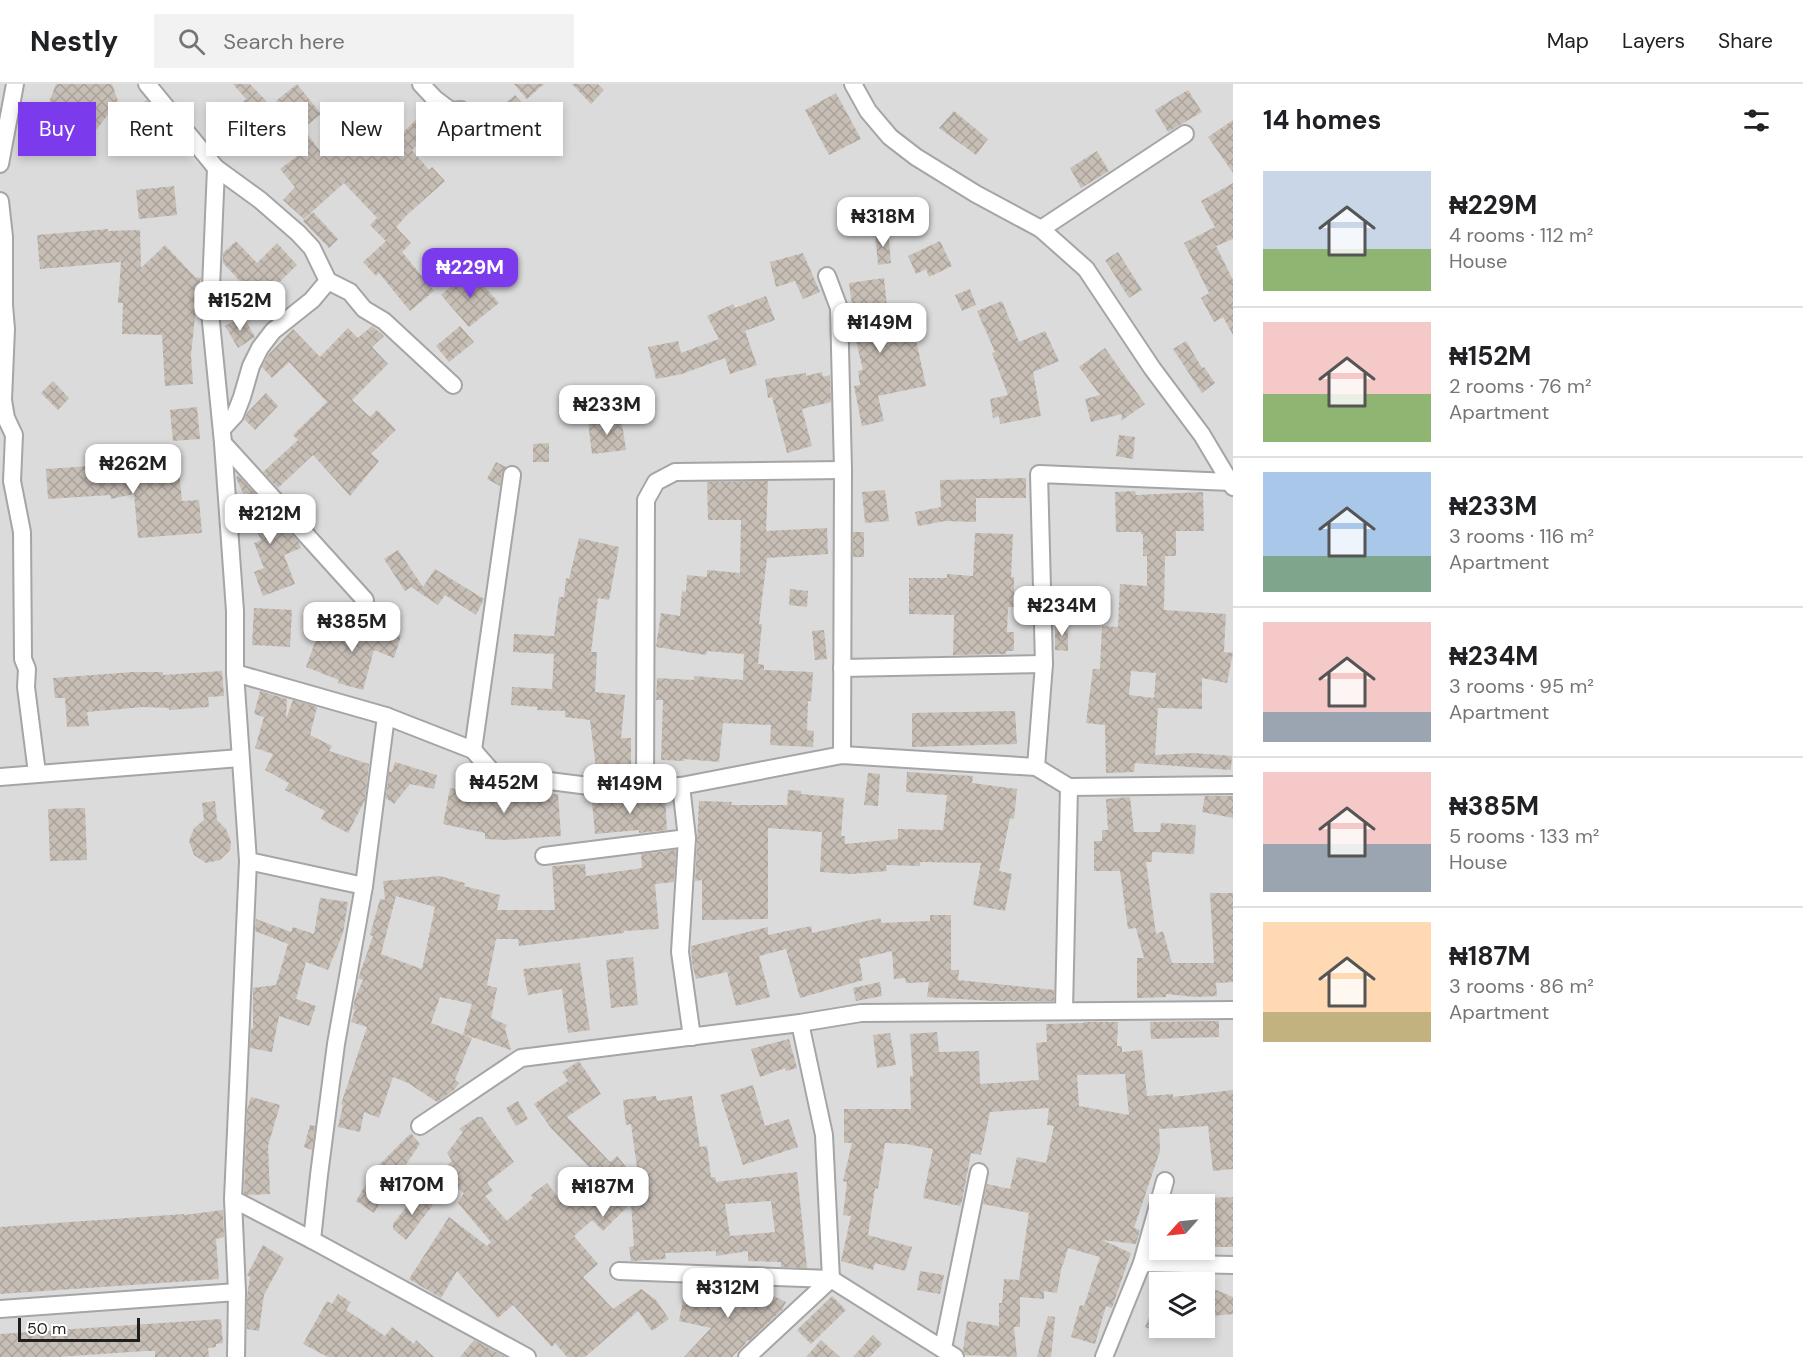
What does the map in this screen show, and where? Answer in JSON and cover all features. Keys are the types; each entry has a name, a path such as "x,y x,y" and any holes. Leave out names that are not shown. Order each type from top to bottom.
{"street":[{"path":"0,164 15,84"},
{"path":"147,84 216,168 260,200 312,248 328,281 350,292 364,309 384,321 453,386"},
{"path":"421,84 439,102"},
{"path":"854,84 868,111 890,137 916,157 976,194 1041,229 1086,269 1132,340 1202,435 1232,484"},
{"path":"1041,229 1185,134"},
{"path":"216,168 210,312 223,436 235,611 235,673 248,861 233,1198 237,1292 236,1357"},
{"path":"0,201 4,237 6,329 3,400 6,418 14,435 6,473 22,531 23,659 27,669 26,687 37,773"},
{"path":"827,276 839,308 843,470 842,755"},
{"path":"223,436 243,397 251,366 260,348 273,331 312,300 328,281"},
{"path":"223,436 365,600"},
{"path":"645,788 646,500 656,482 675,472 843,470"},
{"path":"1036,767 1044,664 1039,474 1232,484"},
{"path":"473,750 512,475"},
{"path":"842,668 1044,664"},
{"path":"235,673 386,716 473,750 494,774 589,786 645,788 681,786 842,755 1036,767 1069,787 1233,785"},
{"path":"312,1240 336,1044 363,886 386,716"},
{"path":"0,777 240,758"},
{"path":"681,786 687,838 680,952 692,1037"},
{"path":"1064,1010 1069,787"},
{"path":"544,856 687,838"},
{"path":"248,861 363,886"},
{"path":"420,1126 521,1058 800,1023 861,1013 1233,1010"},
{"path":"800,1023 824,1135 831,1280"},
{"path":"619,1271 831,1280 949,1353 979,1172"},
{"path":"1104,1357 1142,1263 1165,1181"},
{"path":"233,1198 527,1357"},
{"path":"1142,1263 1233,1265"},
{"path":"747,1357 831,1280"},
{"path":"0,1309 237,1292"}],"shaded area":[{"path":"0,84 1233,84 1233,1357 0,1357"}],"building":[{"path":"56,84 112,84 118,101 108,102 108,114 96,130 96,102 49,102"},
{"path":"233,84 250,84 267,102 243,102 246,99"},
{"path":"297,84 320,115 308,125 308,102 276,101"},
{"path":"514,84 544,84 527,99"},
{"path":"572,84 598,84 604,90 591,104"},
{"path":"1188,90 1202,112 1168,132 1155,110"},
{"path":"836,93 861,139 829,155 805,110"},
{"path":"515,95 521,102 507,102"},
{"path":"954,111 988,139 976,155 939,128"},
{"path":"416,120 416,146 412,150 429,170 432,167 445,181 396,227 411,243 402,252 434,291 410,311 379,273 376,276 363,262 386,241 370,225 377,218 344,183 304,219 283,200 295,187 280,169 295,156 308,156 308,135 320,151 320,156 404,156 404,132"},
{"path":"1233,120 1233,173 1208,137"},
{"path":"1097,151 1109,171 1081,188 1070,168"},
{"path":"1233,183 1233,239 1216,246 1233,280 1233,335 1223,317 1214,322 1201,298 1209,293 1184,243 1215,227 1201,201"},
{"path":"174,186 177,215 139,219 136,190"},
{"path":"313,212 338,239 329,248 303,221"},
{"path":"108,229 108,231 140,230 141,268 165,245 195,277 201,278 193,307 196,307 191,355 193,384 165,386 162,335 122,334 123,303 118,303 121,262 40,269 37,235"},
{"path":"888,231 891,263 878,265 875,232"},
{"path":"236,241 257,263 277,243 297,265 252,309 230,286 250,292 223,263 223,253"},
{"path":"940,241 952,266 929,277 926,269 916,274 908,256"},
{"path":"1118,252 1142,290 1129,298 1105,260"},
{"path":"803,253 820,292 803,299 795,281 776,287 770,262"},
{"path":"470,270 499,303 469,327 441,295"},
{"path":"884,278 887,307 874,309 883,344 915,335 926,386 878,396 884,421 862,426 854,386 860,385 858,371 863,370 853,328 855,327 849,283"},
{"path":"970,289 976,305 962,311 955,295"},
{"path":"766,296 775,320 745,331 757,365 730,374 725,358 682,374 656,379 648,347 678,341 681,353 719,339 707,316 733,304 735,308"},
{"path":"1002,301 1019,342 1045,331 1059,361 1033,372 1041,416 1000,424 999,416 993,418 990,399 1008,395 992,353 995,352 977,311"},
{"path":"243,316 255,337 238,348 225,326"},
{"path":"372,326 384,336 372,347 388,364 352,400 370,417 377,410 396,430 371,454 379,461 350,496 313,455 278,488 263,472 298,440 293,435 327,402 289,362 272,378 262,367 269,354 293,329 320,357 348,328 358,338"},
{"path":"460,326 474,342 449,362 436,346"},
{"path":"1186,341 1202,368 1204,367 1215,383 1202,393 1173,349"},
{"path":"1105,348 1145,404 1121,421 1122,414 1091,422 1085,399 1100,395 1079,367"},
{"path":"822,372 823,377 830,375 831,402 802,409 812,446 787,453 772,397 768,398 765,379 806,373 806,376"},
{"path":"53,381 69,398 58,410 41,393"},
{"path":"631,391 635,408 612,412 609,396"},
{"path":"266,393 278,406 255,430 244,419"},
{"path":"197,407 200,439 173,441 170,410"},
{"path":"621,417 626,450 592,454 588,422"},
{"path":"1119,435 1135,437 1133,459 1116,456"},
{"path":"549,443 549,462 533,462 533,444"},
{"path":"122,458 125,471 172,467 173,470 179,470 182,501 199,500 202,533 138,538 134,494 111,499 110,495 48,499 46,469 105,465 104,462"},
{"path":"496,462 506,467 502,473 500,486 487,479"},
{"path":"238,475 272,512 280,533 287,530 299,542 301,548 284,555 295,584 263,596 254,572 264,568 254,543 261,540 246,507 249,506 236,478"},
{"path":"1026,478 1026,498 976,498 976,522 945,521 918,526 915,512 941,507 940,480"},
{"path":"768,481 766,531 827,528 828,554 767,558 759,624 762,624 758,664 764,665 764,670 813,672 811,701 808,701 807,730 814,731 813,747 770,745 771,725 723,723 719,762 661,760 663,700 656,700 657,678 694,680 694,676 743,680 744,654 707,651 706,655 656,647 661,613 680,616 682,591 686,592 687,575 707,577 707,570 740,573 741,520 708,520 707,482"},
{"path":"885,490 889,521 865,523 862,492"},
{"path":"1135,491 1136,495 1203,492 1204,531 1176,531 1176,556 1165,556 1164,610 1226,614 1224,652 1233,653 1227,683 1202,678 1202,709 1158,708 1155,755 1194,753 1232,756 1231,770 1135,763 1134,772 1106,773 1105,725 1086,723 1093,669 1100,669 1102,626 1118,627 1120,584 1147,586 1147,556 1143,556 1143,534 1141,532 1116,532 1115,492","holes":["1131,671 1156,673 1154,698 1129,695"]},
{"path":"853,532 864,532 864,557 853,557"},
{"path":"975,533 1013,534 1011,577 1014,577 1014,607 1008,607 1007,632 1014,632 1014,651 1006,651 1006,654 953,655 954,615 909,614 909,578 947,578 947,574 973,576"},
{"path":"579,538 619,547 609,600 598,598 591,652 597,652 595,692 625,695 621,738 631,738 631,773 597,776 590,720 565,717 565,711 537,710 537,707 511,705 512,687 552,689 554,654 513,652 514,634 554,636 559,597 564,597 566,578 569,579"},
{"path":"398,550 423,587 435,569 484,599 476,615 445,595 438,605 411,587 405,591 384,559"},
{"path":"790,589 808,591 807,607 789,605"},
{"path":"254,608 292,610 290,647 252,645"},
{"path":"355,619 401,636 394,658 374,650 363,690 338,683 339,680 306,667 319,631 346,641"},
{"path":"1055,624 1068,624 1068,651 1055,650"},
{"path":"824,630 827,659 815,660 812,631"},
{"path":"222,671 224,696 208,697 209,707 169,710 169,708 144,707 87,712 89,726 67,727 65,698 55,698 53,678 133,672 163,672 163,675"},
{"path":"260,691 287,699 286,719 293,700 317,707 310,735 332,746 329,751 369,764 365,800 348,833 321,819 325,811 285,790 289,783 265,770 273,754 255,748 264,717 254,714"},
{"path":"1015,711 1017,744 912,747 912,713"},
{"path":"395,762 437,775 434,789 410,784 394,804 386,798 389,771 392,772"},
{"path":"907,772 973,776 972,783 1017,789 1014,819 1010,818 999,871 1012,874 1005,911 973,905 981,863 920,862 920,866 886,865 887,871 851,874 820,872 822,832 768,828 768,919 702,920 702,880 695,881 699,801 732,802 731,805 787,805 788,790 801,791 801,794 844,798 841,836 845,836 845,844 898,839 898,829 943,830 947,795 906,792"},
{"path":"868,773 880,774 878,806 864,805"},
{"path":"486,786 508,786 508,797 558,794 561,836 506,840 485,839 485,833 443,824 450,788 486,795"},
{"path":"665,796 667,830 595,834 592,802"},
{"path":"1205,796 1233,796 1233,818 1202,812"},
{"path":"1130,797 1134,832 1160,832 1161,823 1196,825 1194,854 1152,852 1152,862 1146,862 1156,934 1163,931 1172,963 1214,963 1210,893 1233,893 1233,982 1216,983 1217,996 1195,997 1166,994 1166,997 1137,998 1137,958 1144,958 1136,928 1128,929 1120,871 1094,871 1094,841 1102,841 1102,830 1108,830 1106,799"},
{"path":"215,801 217,820 226,829 231,842 230,850 220,860 206,863 194,855 189,841 194,828 204,820 202,803"},
{"path":"85,808 87,860 50,861 48,809"},
{"path":"676,850 674,882 655,884 659,929 624,931 624,933 519,946 518,939 496,939 487,985 497,988 491,1018 507,1025 505,1029 511,1050 463,1034 472,1004 440,997 431,1023 472,1038 455,1080 459,1083 454,1090 437,1102 408,1083 393,1077 379,1118 364,1112 360,1132 338,1127 343,1105 341,1104 367,1027 351,1022 355,1009 353,1009 355,998 363,980 358,978 373,936 370,935 380,899 385,900 383,881 440,876 465,883 464,886 500,895 497,910 555,910 552,866 585,864 586,876 642,868 641,854","holes":["396,896 435,907 422,969 381,954"]},
{"path":"320,898 348,902 343,933 328,970 306,962 296,999 316,1006 309,1026 279,1016 272,1052 250,1048 251,1028 253,1029 253,988 276,985 288,944 255,931 256,919 291,932 293,927 314,934"},
{"path":"930,915 951,915 951,970 959,970 958,980 1054,990 1054,1001 993,1001 927,997 929,982 906,983 905,978 894,979 892,951 859,959 863,980 800,998 786,949 759,956 770,997 736,1006 727,972 696,979 692,963 691,946 768,927 768,935 811,926 812,933 880,918 882,923 930,921"},
{"path":"633,957 638,1005 611,1008 606,960"},
{"path":"580,963 590,1030 568,1033 562,989 528,995 523,969"},
{"path":"880,982 882,996 856,1001 853,988"},
{"path":"1219,1021 1219,1037 1151,1039 1150,1022"},
{"path":"1118,1022 1117,1046 1122,1046 1122,1052 1142,1050 1147,1096 1173,1094 1173,1097 1233,1090 1233,1169 1213,1171 1208,1126 1159,1129 1160,1151 1134,1228 1140,1230 1136,1244 1102,1240 1131,1253 1112,1308 1106,1306 1095,1344 1071,1337 1080,1305 1084,1306 1100,1257 1068,1248 1057,1293 1044,1291 1044,1299 1020,1297 1020,1327 1014,1327 1017,1357 965,1355 963,1350 967,1321 999,1326 999,1303 1002,1303 1004,1279 1019,1280 1029,1213 983,1204 987,1184 1010,1189 1017,1157 1046,1163 1054,1126 1047,1125 1049,1108 990,1112 981,1155 971,1153 960,1206 923,1198 933,1149 885,1143 868,1235 912,1247 905,1271 875,1263 873,1270 841,1261 851,1216 843,1215 847,1182 843,1181 852,1143 844,1143 844,1109 911,1109 910,1076 913,1076 910,1034 937,1032 939,1052 979,1051 980,1084 1039,1080 1036,1043 1047,1042 1046,1024","holes":["1125,1074 1129,1115 1079,1106 1077,1075"]},
{"path":"890,1033 896,1065 877,1068 873,1035"},
{"path":"789,1039 797,1068 786,1071 785,1068 760,1077 751,1049"},
{"path":"579,1061 601,1094 567,1117 610,1162 617,1156 639,1182 631,1124 626,1125 623,1100 656,1096 657,1101 692,1096 700,1147 707,1146 711,1177 715,1177 716,1182 797,1172 807,1268 781,1267 781,1262 748,1261 748,1251 716,1256 716,1251 665,1253 666,1259 631,1261 629,1247 634,1246 631,1203 603,1231 592,1220 574,1236 598,1264 583,1277 613,1309 641,1289 656,1300 669,1319 652,1331 638,1311 585,1357 567,1357 555,1343 552,1347 513,1305 498,1318 457,1271 441,1298 409,1279 449,1217 487,1246 491,1242 458,1203 464,1193 450,1183 446,1188 435,1175 452,1161 447,1153 463,1132 459,1129 477,1117 482,1117 514,1162 487,1183 493,1191 485,1196 507,1221 533,1198 531,1195 547,1183 560,1200 562,1198 566,1202 595,1173 551,1128 534,1104 568,1081 562,1072","holes":["771,1201 775,1232 730,1236 725,1204"]},
{"path":"753,1085 765,1126 789,1119 798,1147 743,1165 720,1095"},
{"path":"251,1097 280,1105 268,1146 270,1194 247,1195 244,1193 247,1110"},
{"path":"518,1101 528,1119 516,1126 506,1108"},
{"path":"310,1125 315,1126 312,1150 304,1147"},
{"path":"411,1133 420,1144 398,1176 396,1174 374,1213 356,1201 374,1170"},
{"path":"417,1193 433,1205 406,1240 393,1229 393,1224"},
{"path":"1233,1197 1233,1247 1215,1247 1215,1198"},
{"path":"223,1210 224,1237 216,1239 219,1279 0,1294 0,1227 184,1215"},
{"path":"263,1245 284,1258 264,1295 259,1331 247,1329 247,1296 250,1277 247,1275"},
{"path":"920,1271 944,1275 940,1294 917,1290"},
{"path":"742,1286 756,1287 786,1302 782,1310 749,1341 747,1340 732,1357 684,1357 711,1328 679,1321 685,1289 707,1294 706,1297 736,1298"},
{"path":"1215,1290 1233,1297 1233,1314 1215,1316"},
{"path":"338,1294 351,1302 346,1310 385,1336 392,1327 414,1344 416,1340 434,1357 328,1357 303,1344 327,1301 332,1304"},
{"path":"832,1296 846,1310 811,1344 797,1330"},
{"path":"1048,1316 1055,1317 1051,1357 1037,1357"},
{"path":"1149,1317 1149,1329 1145,1327"},
{"path":"221,1319 223,1343 208,1348 209,1357 155,1357 155,1351 145,1351 57,1357 0,1357 0,1334"},
{"path":"873,1335 882,1344 870,1357 853,1357"},
{"path":"474,1340 505,1357 460,1357"},
{"path":"821,1340 840,1357 806,1357"}]}
